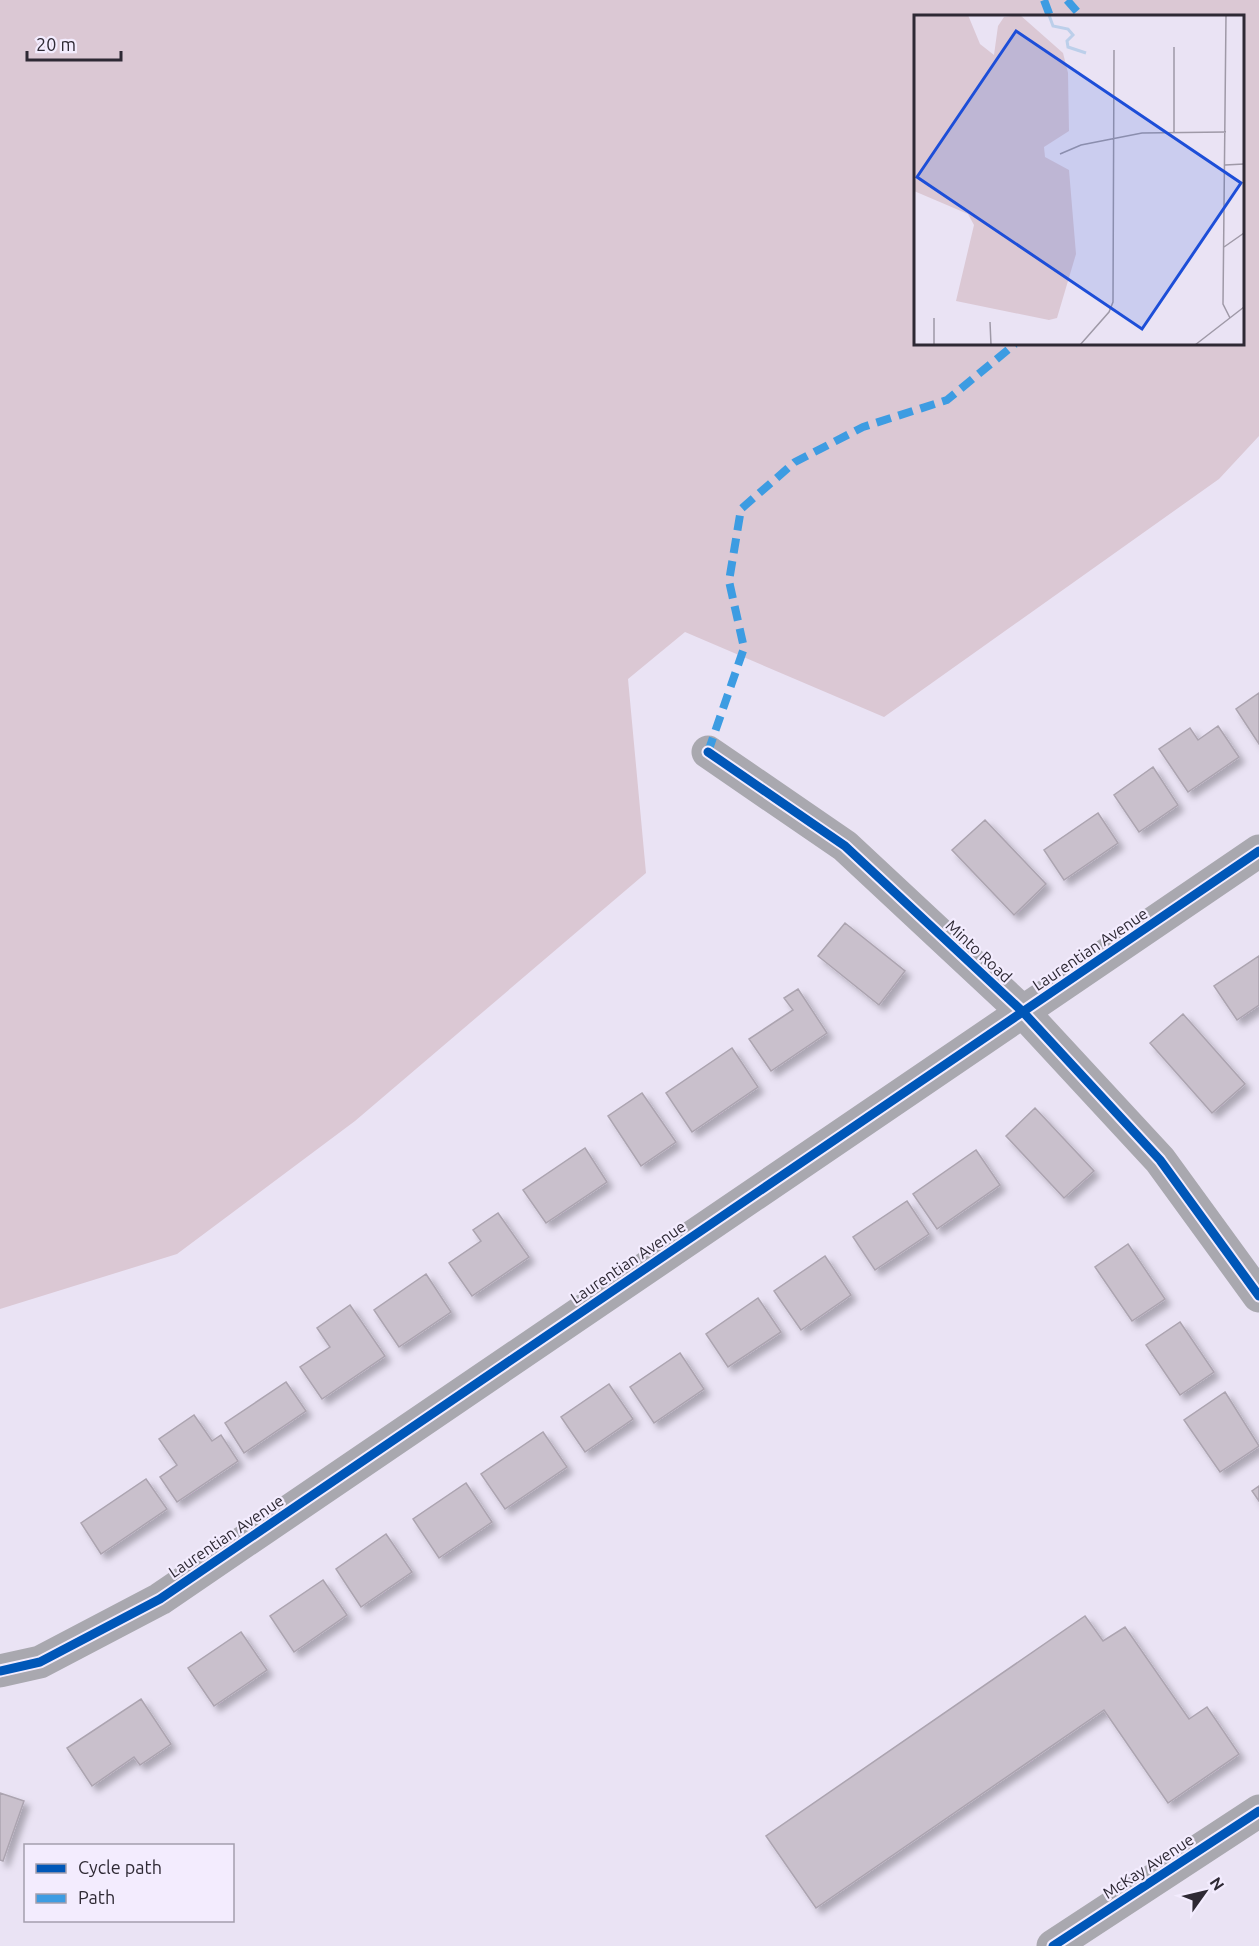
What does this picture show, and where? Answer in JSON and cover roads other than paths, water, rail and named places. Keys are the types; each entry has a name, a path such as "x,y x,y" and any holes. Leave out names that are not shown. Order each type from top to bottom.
{"street":[{"name":"Minto Road","path":"708,752 845,846 1023,1012 1160,1160 1259,1296"},
{"name":"Laurentian Avenue","path":"0,1671 40,1662 160,1599 1259,851"},
{"name":"McKay Avenue","path":"1053,1946 1259,1811"}]}
